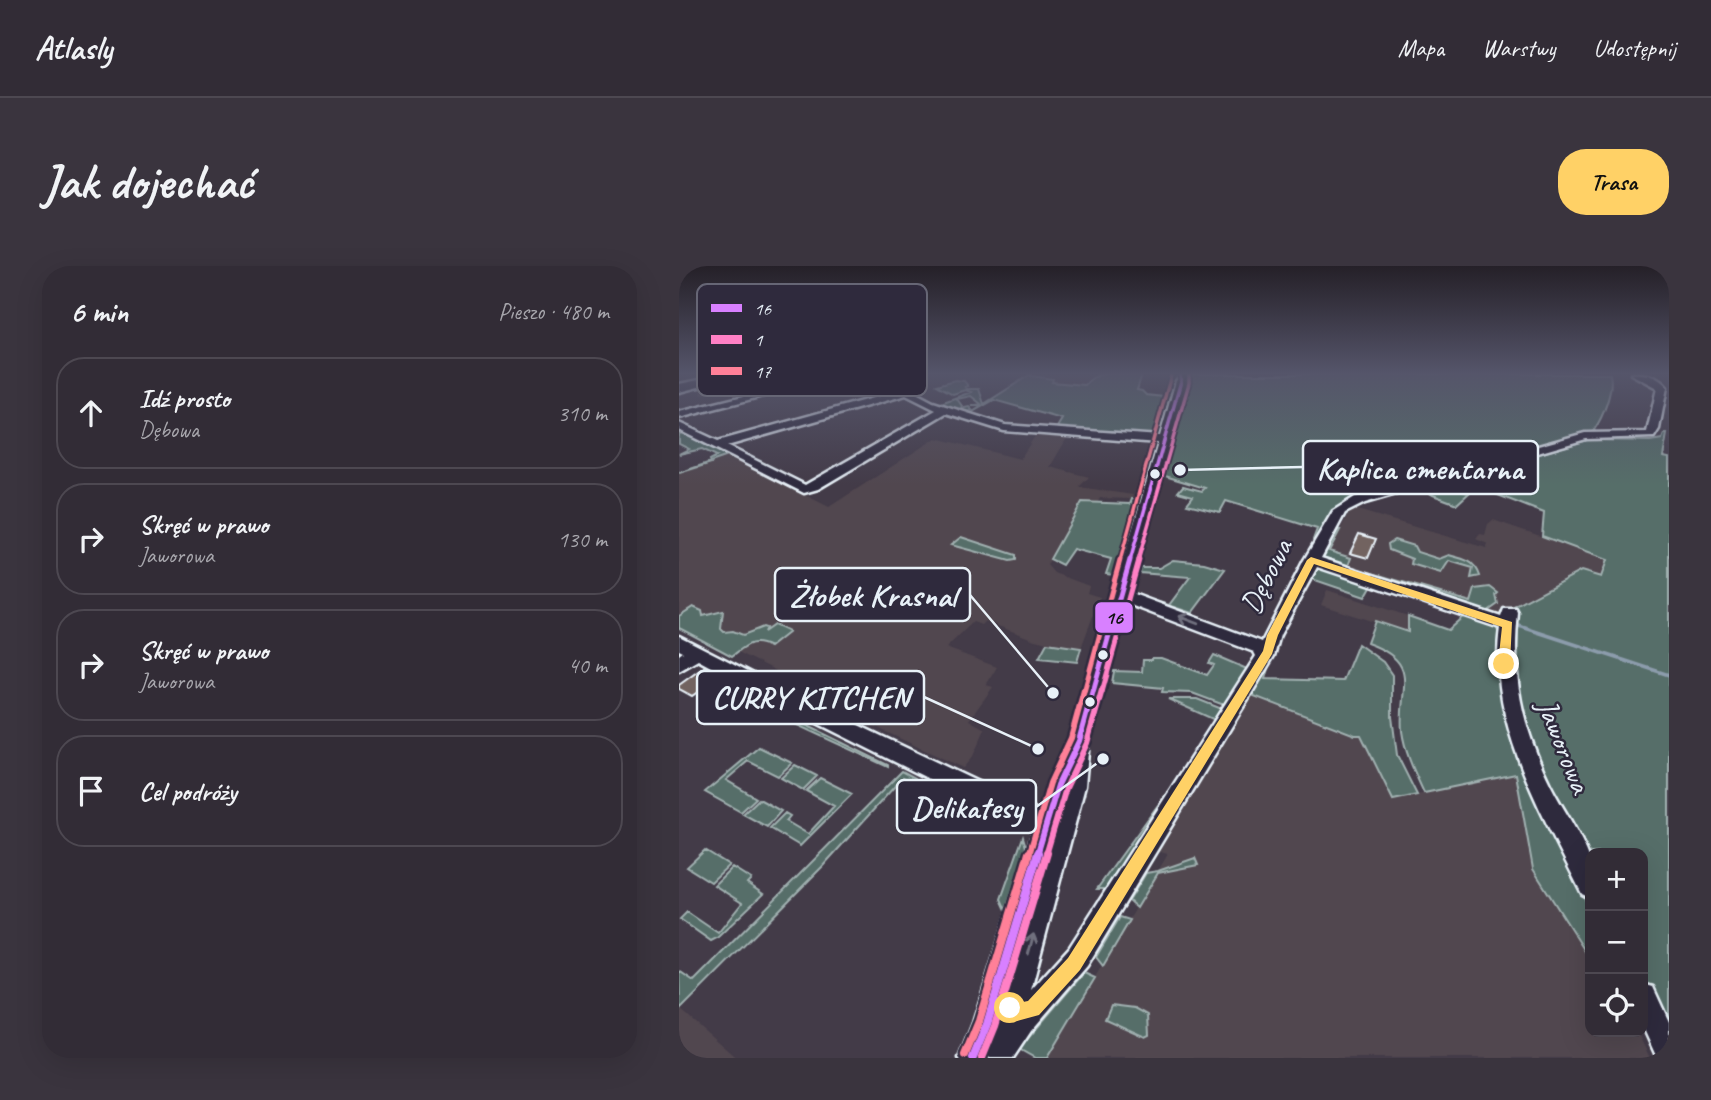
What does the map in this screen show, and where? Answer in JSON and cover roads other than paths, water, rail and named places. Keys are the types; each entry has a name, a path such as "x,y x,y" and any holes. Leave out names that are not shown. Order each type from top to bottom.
{"street":[{"path":"716,445 838,411"},
{"path":"679,426 799,488 814,486 941,411"},
{"path":"946,411 1008,429 1164,440"},
{"path":"973,1058 1054,827 1076,775 1079,741 1173,411"},
{"name":"Dębowa","path":"1023,1009 1078,957 1263,645 1335,515 1355,502 1585,436 1650,435 1657,411"},
{"name":"Jaworowa","path":"1311,560 1509,619 1504,664 1512,711 1536,774 1585,876"},
{"path":"1120,595 1263,645"},
{"path":"685,653 1054,827"},
{"path":"999,1055 1023,1009 1054,827"},
{"path":"1002,976 1005,998 1023,1009"},
{"path":"1648,1008 1669,1053"}],"waterway":[{"path":"1519,626 1669,675"}],"place":[{"name":"Kaplica cmentarna","path":"1180,470"},
{"name":"Żłobek Krasnal","path":"1053,693"},
{"name":"CURRY KITCHEN","path":"1038,749"},
{"name":"Delikatesy","path":"1103,759"}]}
